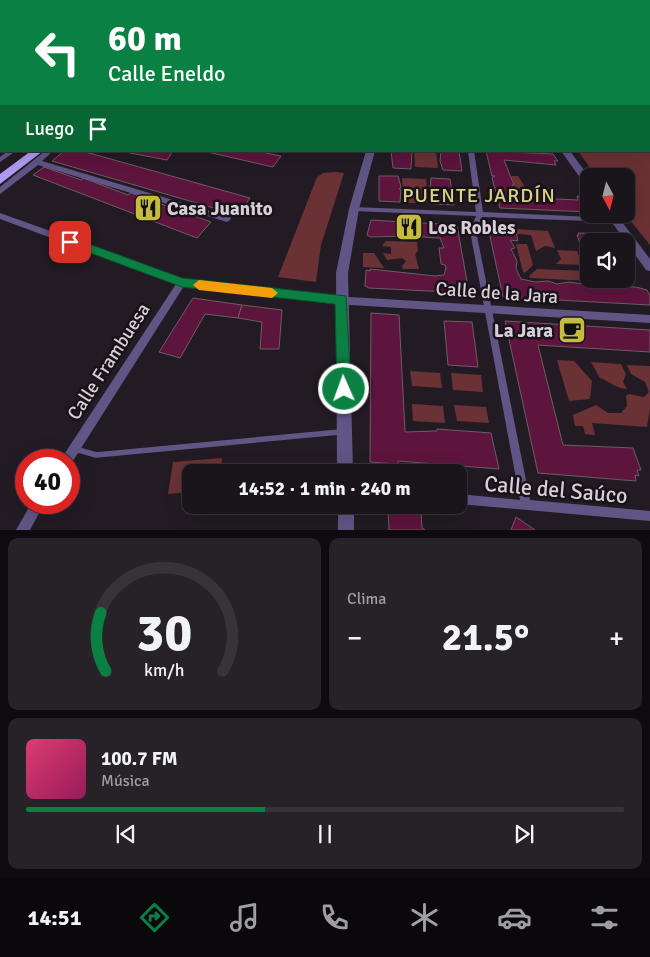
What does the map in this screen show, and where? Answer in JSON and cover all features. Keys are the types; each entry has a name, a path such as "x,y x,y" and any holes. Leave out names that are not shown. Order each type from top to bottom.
{"highway":[{"path":"0,170 25,152"},
{"path":"0,180 37,156"}],"street":[{"path":"0,162 12,152"},
{"path":"0,191 29,168 43,152"},
{"path":"345,464 341,300 346,248 354,210 371,152"},
{"path":"471,152 480,214 473,231 526,505"},
{"path":"566,152 580,172"},
{"path":"29,168 37,156 227,220"},
{"path":"354,210 580,216"},
{"name":"Calle de la Jara","path":"0,216 182,282 341,300 650,319"},
{"path":"618,223 650,267"},
{"name":"Calle Frambuesa","path":"74,448 182,282"},
{"name":"Calle del Saúco","path":"467,500 650,516"},
{"path":"22,530 32,514"},
{"path":"346,514 346,530"}],"lane":[{"path":"74,448 96,455 344,432"}],"shaded area":[{"path":"414,152 436,152 438,168 415,167"},
{"path":"579,152 650,152 650,245 632,223 635,223 635,168 590,168"},
{"path":"323,173 344,173 321,245 316,282 278,277 317,177"},
{"path":"511,176 518,176 526,189 515,189"},
{"path":"402,178 426,179 428,203 404,203"},
{"path":"549,187 556,198 531,196 526,189"},
{"path":"515,229 548,231 555,248 545,246 536,251 531,235 517,234"},
{"path":"386,241 417,242 418,251 415,254 419,269 403,269 402,266 406,261 402,258 387,260 383,253 391,254 391,247 382,246"},
{"path":"516,244 527,244 533,265 525,273 523,272"},
{"path":"557,250 577,251 580,265 556,264 561,259"},
{"path":"363,253 374,253 384,268 363,267"},
{"path":"537,269 580,271 580,280 530,278 529,276"},
{"path":"557,360 574,361 592,381 590,399 569,401"},
{"path":"591,362 621,364 626,374 623,382 627,389 600,378"},
{"path":"627,365 650,366 650,409 647,427 592,423 595,435 585,434 583,426 575,426 573,415 596,405 608,413 621,413 627,406 626,396 629,394 644,397 649,392 645,382 631,374"},
{"path":"410,371 440,373 442,388 412,386"},
{"path":"451,373 481,375 483,392 453,390"},
{"path":"412,404 443,406 445,423 413,421"},
{"path":"454,405 486,407 489,423 457,421"},
{"path":"222,458 222,464 182,464 182,493 168,494 173,462"}],"building":[{"path":"63,152 86,152 250,198 238,215 52,161"},
{"path":"125,152 172,152 167,160"},
{"path":"207,152 261,152 281,156 273,167"},
{"path":"391,152 412,152 411,169 393,168"},
{"path":"441,152 459,152 462,171 443,170 440,161"},
{"path":"486,152 553,154 558,161 554,161 556,165 504,160 514,185 512,185 514,197 578,200 577,196 580,196 580,212 500,208 492,178 495,176 492,176"},
{"name":"Casa Juanito","path":"44,167 81,180 83,178 128,195 131,193 211,222 197,238 33,175"},
{"path":"379,176 398,176 401,187 399,189 401,189 400,202 379,201"},
{"path":"431,178 450,179 454,205 434,204 430,188"},
{"path":"371,220 457,225 469,293 369,288 365,286 366,270 370,271 370,269 435,276 444,275 446,268 445,265 441,264 439,248 444,248 440,238 406,236 370,237 367,235"},
{"path":"488,227 515,228 518,241 510,240 515,248 511,249 517,261 516,269 521,279 535,282 548,281 557,284 569,282 580,284 580,288 636,287 647,290 650,296 650,305 503,297"},
{"path":"578,233 580,233 580,244 577,235 579,235"},
{"path":"193,298 242,305 238,318 205,314 180,358 159,352"},
{"path":"242,305 282,310 279,349 260,349 262,322 238,318"},
{"path":"371,313 399,315 405,432 437,431 437,429 491,433 499,469 467,466 467,464 398,461 398,464 370,462"},
{"path":"444,321 472,322 478,367 448,365"},
{"path":"505,321 650,330 650,352 538,345 563,445 633,448 641,470 637,470 639,476 635,475 636,481 538,473"},
{"path":"388,514 421,514 422,528 425,530 389,530"},
{"path":"516,517 535,530 511,530"}],"slow traffic":[{"path":"199,285 272,293"}],"place":[{"name":"Casa Juanito","path":"148,208"},
{"name":"Los Robles","path":"409,227"},
{"name":"La Jara","path":"572,330"}],"district":[{"name":"PUENTE JARDÍN","path":"479,195"}],"route":[{"path":"70,242 182,282 201,286 341,300 344,389"}]}
